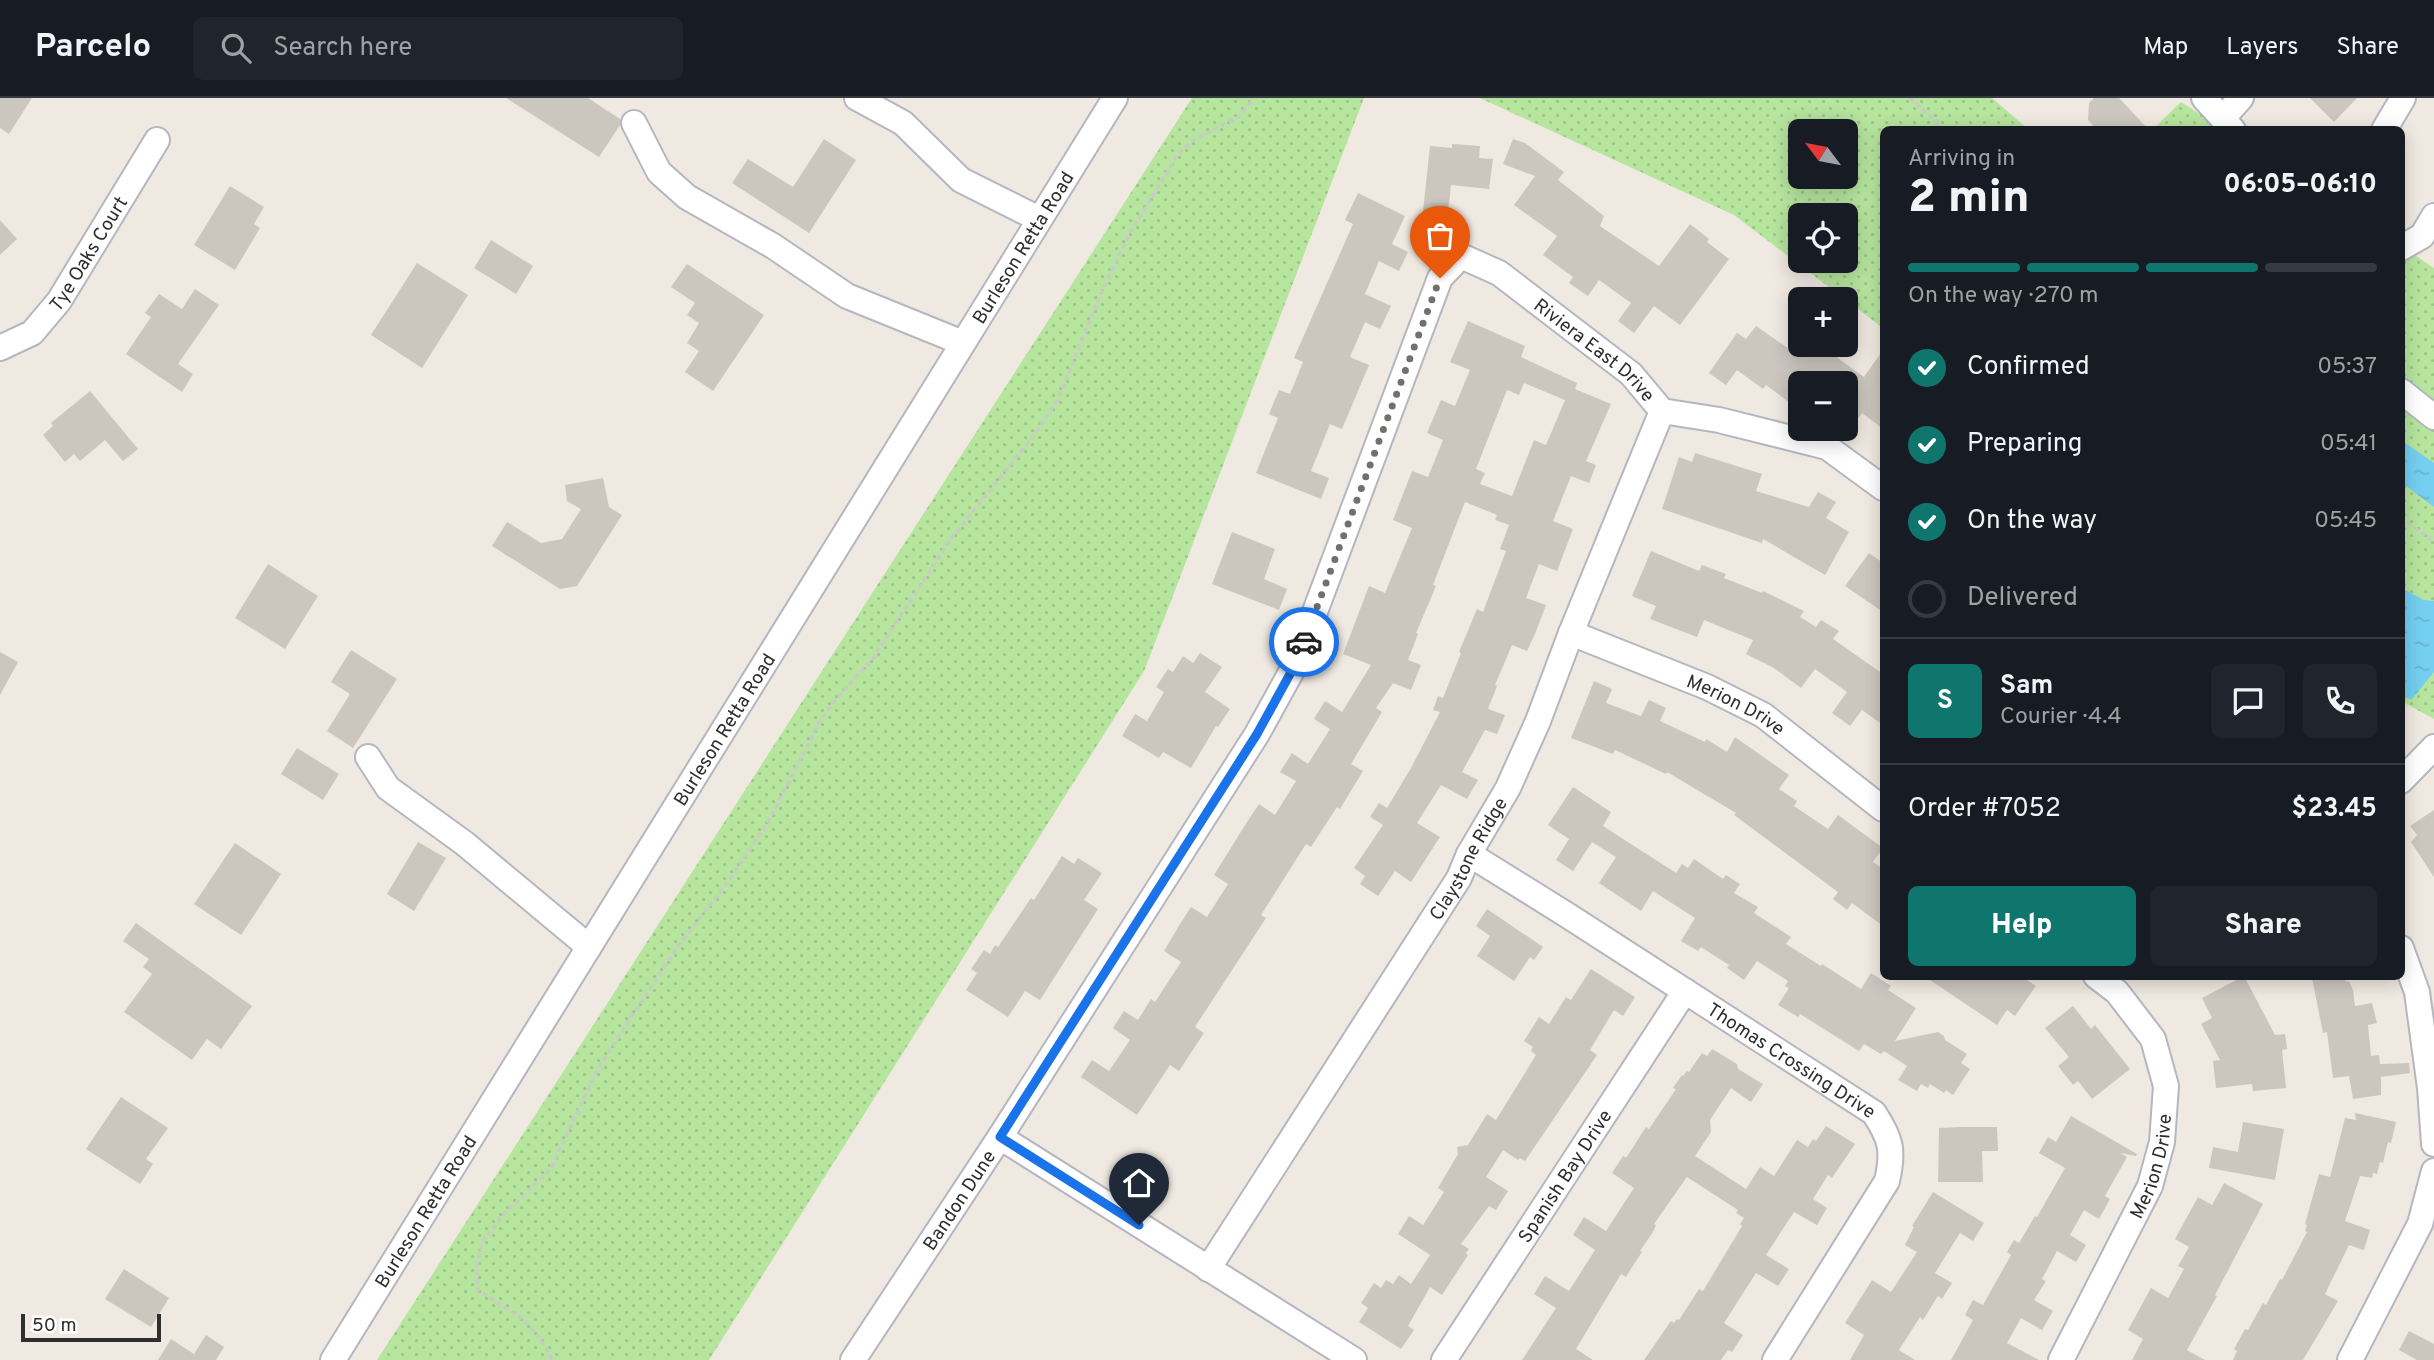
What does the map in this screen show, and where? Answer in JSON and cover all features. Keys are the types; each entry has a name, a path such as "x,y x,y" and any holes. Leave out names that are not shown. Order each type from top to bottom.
{"street":[{"path":"857,98 902,123 961,180 1039,219"},
{"name":"Burleson Retta Road","path":"333,1360 1115,98"},
{"path":"2204,98 2228,124 2241,98"},
{"path":"2386,126 2403,98"},
{"path":"634,123 659,172 687,197 773,246 847,296 963,343"},
{"name":"Tye Oaks Court","path":"0,348 32,333 59,301 157,140"},
{"name":"Riviera East Drive","path":"1461,256 1499,273 1631,374 1662,411 1719,420 1827,447 1880,486"},
{"name":"Bandon Dune","path":"853,1360 1000,1137 1257,734 1295,665 1440,278 1461,256"},
{"path":"2405,394 2434,417"},
{"name":"Claystone Ridge","path":"1208,1269 1459,878 1469,854 1508,788 1538,721 1662,411"},
{"name":"Merion Drive","path":"1571,633 1707,687 1763,715 1880,807"},
{"path":"2405,777 2434,747"},
{"path":"368,757 388,788 464,844 589,947"},
{"name":"Thomas Crossing Drive","path":"1469,854 1874,1113 1888,1133 1893,1157 1887,1181 1775,1360"},
{"path":"2405,959 2417,992 2430,1088 2434,1144"},
{"name":"Merion Drive","path":"2061,1360 2150,1186 2162,1142 2166,1086 2153,1039 2116,992 2101,980"},
{"name":"Spanish Bay Drive","path":"1444,1360 1685,991"},
{"path":"1000,1137 1354,1360"},
{"path":"2350,1360 2420,1224 2434,1171"}],"path":[{"path":"552,1360 543,1342 528,1323 478,1291 477,1265 482,1242 505,1213 550,1170 599,1067 678,947 731,878 770,818 820,721 872,660 950,540 1032,438 1057,401 1105,284 1130,233 1178,154 1193,140 1238,117 1254,98"},
{"path":"1910,98 1942,126"},
{"path":"2405,520 2434,542"}],"green space":[{"path":"1192,98 1364,98 1144,671 709,1360 377,1360"},
{"path":"1480,98 1992,98 2025,126 1880,126 1880,326 1858,309 1858,287 1829,287 1810,273 1858,273 1858,203 1788,203 1788,256 1734,215"},
{"path":"2181,102 2218,126 2156,126"},
{"path":"2405,249 2434,268 2434,719 2405,703"}],"water":[{"path":"2405,443 2434,463 2434,507 2405,485"},
{"path":"2405,590 2424,600 2434,601 2434,672 2412,699 2405,698"}],"building":[{"path":"0,98 32,98 9,134 0,128"},
{"path":"506,98 588,98 620,119 620,125 599,157"},
{"path":"2094,98 2119,98 2145,126 2093,126 2088,120 2089,103"},
{"path":"2310,98 2357,98 2334,122"},
{"path":"824,139 856,160 809,233 732,183 748,159 793,187"},
{"path":"1513,139 1525,143 1564,172 1558,180 1604,216 1600,226 1659,266 1690,224 1729,259 1680,325 1654,306 1634,333 1618,321 1631,303 1599,280 1588,296 1569,283 1573,277 1543,255 1557,236 1514,205 1535,176 1503,164"},
{"path":"1452,144 1480,146 1479,158 1493,159 1489,189 1451,185 1448,213 1423,211 1430,146 1452,148"},
{"path":"230,186 264,207 254,224 260,228 235,270 194,245"},
{"path":"1358,193 1405,216 1392,244 1408,252 1399,271 1379,261 1365,294 1391,306 1380,329 1365,322 1350,357 1369,365 1342,429 1330,424 1311,471 1329,478 1321,499 1256,473 1278,418 1269,414 1279,390 1290,394 1303,362 1294,358 1353,224 1345,220"},
{"path":"0,220 17,239 0,255"},
{"path":"491,240 533,266 516,294 474,268"},
{"path":"417,263 468,295 422,368 371,335"},
{"path":"687,264 764,315 713,391 685,372 699,351 687,343 699,323 687,315 695,303 671,287"},
{"path":"195,289 219,305 178,364 193,374 182,392 126,354 151,317 145,313 159,294 182,309"},
{"path":"1468,321 1525,346 1521,357 1577,383 1575,389 1611,404 1586,461 1596,465 1589,483 1571,476 1553,521 1573,529 1557,571 1539,564 1526,598 1546,605 1535,634 1527,651 1512,645 1495,685 1497,686 1488,709 1505,715 1497,734 1485,730 1462,772 1478,780 1467,799 1441,785 1417,823 1440,837 1411,882 1395,871 1378,896 1360,884 1365,876 1354,868 1383,825 1370,817 1379,803 1387,808 1440,712 1433,710 1438,696 1443,698 1477,609 1483,612 1506,551 1500,549 1509,525 1495,520 1497,515 1465,502 1408,660 1421,665 1411,690 1393,683 1376,708 1382,712 1351,764 1363,771 1340,809 1337,807 1311,847 1306,844 1261,915 1266,918 1195,1027 1204,1033 1179,1071 1170,1065 1137,1115 1081,1077 1092,1060 1109,1071 1130,1040 1113,1028 1124,1011 1138,1020 1151,999 1155,1002 1181,962 1164,951 1180,924 1191,907 1207,917 1228,884 1214,875 1247,822 1259,804 1275,815 1296,781 1280,772 1292,753 1308,764 1330,729 1314,719 1325,701 1342,712 1371,665 1343,654 1369,586 1385,593 1412,528 1393,520 1412,471 1428,477 1443,440 1427,433 1441,400 1455,406 1470,370 1450,362","holes":["1524,383 1565,400 1546,445 1534,440 1512,496 1480,484 1485,473 1476,469 1507,390 1519,395"]},
{"path":"1756,326 1788,348 1788,357 1836,357 1856,371 1788,371 1788,402 1766,385 1763,389 1737,370 1726,385 1709,373 1737,333 1746,339"},
{"path":"1880,354 1880,427 1862,413 1858,418 1858,373 1864,377"},
{"path":"90,391 138,449 123,461 105,440 80,461 74,454 65,462 43,435 53,426 51,423"},
{"path":"1695,453 1762,474 1756,491 1809,507 1818,492 1836,502 1826,518 1849,532 1825,575 1763,539 1762,543 1662,509 1679,457 1692,462"},
{"path":"603,478 609,507 622,515 577,586 560,589 492,546 507,522 541,543 562,539 581,509 567,501 565,485"},
{"path":"1232,532 1275,549 1264,579 1287,589 1279,610 1212,584"},
{"path":"1651,551 1699,571 1702,565 1726,574 1724,578 1762,593 1763,591 1804,611 1800,617 1816,627 1821,620 1839,631 1833,639 1880,672 1880,723 1862,710 1850,726 1832,713 1847,692 1815,669 1801,688 1774,668 1746,654 1753,640 1704,620 1697,637 1650,619 1656,606 1632,596"},
{"path":"1869,553 1880,561 1880,610 1845,586"},
{"path":"268,564 318,596 285,649 235,618"},
{"path":"351,650 397,679 353,748 327,731 350,694 331,682"},
{"path":"0,652 18,662 0,695"},
{"path":"1200,653 1222,667 1205,692 1230,709 1218,727 1216,726 1191,768 1163,752 1159,758 1122,736 1135,714 1147,721 1164,692 1156,687 1168,669 1173,672 1183,656 1193,663"},
{"path":"1594,681 1612,689 1606,703 1641,716 1649,700 1666,708 1660,721 1705,742 1706,739 1727,752 1735,737 1789,775 1779,789 1797,801 1794,806 1828,829 1838,815 1880,846 1880,852 1873,862 1880,867 1880,924 1852,903 1847,910 1833,899 1838,892 1734,815 1736,813 1667,772 1666,774 1615,750 1613,754 1571,738"},
{"path":"297,748 339,774 323,800 281,774"},
{"path":"1573,787 1611,812 1603,826 1676,873 1682,864 1688,868 1694,859 1723,879 1726,875 1740,884 1734,893 1758,907 1754,913 1791,937 1786,944 1861,989 1871,973 1891,986 1888,990 1916,1008 1895,1041 1938,1032 1945,1040 1967,1054 1961,1063 1970,1069 1953,1095 1930,1084 1928,1088 1921,1084 1917,1091 1898,1080 1907,1066 1884,1051 1881,1054 1864,1044 1859,1051 1800,1014 1798,1017 1778,1005 1789,988 1785,986 1788,981 1757,961 1744,980 1727,968 1729,965 1701,947 1698,951 1681,941 1695,918 1653,891 1641,911 1599,883 1616,857 1592,842 1573,871 1556,860 1569,839 1548,825"},
{"path":"2434,810 2434,877 2411,842 2417,835 2410,826"},
{"path":"418,842 446,858 414,911 387,894"},
{"path":"235,843 281,874 241,935 194,904"},
{"path":"1062,856 1074,864 1078,858 1102,873 1084,900 1098,909 1040,1000 1025,991 1008,1017 966,990 977,973 971,969 984,950 990,954 995,945 998,947 1031,898 1034,900"},
{"path":"1487,909 1543,947 1534,960 1530,957 1514,981 1477,956 1490,936 1476,926"},
{"path":"136,923 252,1006 221,1049 207,1039 192,1060 124,1012 152,974 143,967 149,959 123,941"},
{"path":"1591,969 1635,997 1623,1016 1614,1010 1590,1050 1597,1055 1525,1161 1520,1158 1518,1160 1503,1150 1486,1177 1508,1191 1496,1210 1489,1206 1461,1244 1469,1249 1466,1253 1468,1255 1442,1295 1430,1287 1408,1326 1414,1330 1401,1349 1359,1322 1368,1308 1361,1303 1374,1283 1381,1288 1386,1280 1393,1284 1399,1275 1411,1284 1430,1255 1398,1234 1409,1216 1423,1225 1444,1192 1438,1188 1458,1154 1457,1147 1468,1145 1487,1114 1496,1120 1536,1055 1531,1051 1533,1047 1524,1041 1539,1017 1549,1024 1566,997 1571,1000"},
{"path":"1930,980 2027,980 2036,986 2015,1016 2007,1010 1997,1025"},
{"path":"2236,980 2246,980 2275,1035 2285,1034 2287,1049 2282,1050 2286,1088 2253,1091 2252,1084 2216,1088 2213,1061 2220,1060 2201,1024 2212,1018 2202,998"},
{"path":"2312,980 2349,981 2355,1006 2372,1003 2377,1023 2368,1025 2371,1056 2379,1055 2380,1064 2409,1063 2410,1073 2381,1077 2381,1095 2353,1099 2349,1076 2333,1078 2327,1032 2323,1033"},
{"path":"2073,1006 2091,1029 2095,1025 2130,1069 2092,1099 2078,1081 2073,1085 2058,1066 2069,1057 2045,1028"},
{"path":"1712,1049 1763,1084 1751,1102 1731,1088 1710,1120 1711,1132 1695,1156 1746,1189 1760,1167 1774,1176 1797,1140 1808,1147 1813,1139 1816,1141 1826,1126 1855,1144 1832,1178 1828,1175 1813,1199 1827,1208 1817,1225 1794,1212 1766,1255 1789,1269 1778,1286 1756,1273 1724,1323 1743,1335 1732,1352 1728,1350 1721,1360 1644,1360 1671,1321 1674,1323 1679,1320 1699,1289 1703,1291 1742,1226 1740,1224 1744,1218 1736,1213 1738,1210 1687,1177 1654,1224 1656,1225 1653,1232 1626,1277 1621,1274 1576,1349 1593,1360 1522,1360 1556,1308 1534,1294 1545,1276 1569,1291 1595,1250 1573,1235 1584,1217 1606,1231 1634,1188 1612,1173 1623,1156 1626,1158 1646,1127 1649,1129 1676,1089 1673,1088 1682,1075 1689,1072 1702,1053 1707,1056"},
{"path":"121,1097 168,1128 146,1159 153,1164 140,1184 86,1149"},
{"path":"2355,1113 2396,1122 2391,1143 2388,1142 2377,1174 2373,1173 2372,1178 2360,1176 2345,1221 2370,1230 2364,1250 2349,1245 2325,1294 2338,1301 2303,1360 2233,1360 2237,1351 2234,1349 2245,1329 2248,1330 2263,1303 2266,1305 2280,1279 2282,1280 2307,1232 2305,1224 2319,1174 2330,1177 2345,1118 2356,1120"},
{"path":"2071,1116 2137,1154 2120,1153 2127,1157 2105,1196 2110,1199 2099,1219 2084,1210 2070,1235 2086,1245 2076,1262 2057,1251 2042,1279 2046,1281 2034,1300 2053,1311 2042,1330 2021,1318 2007,1343 2039,1360 1951,1360 1973,1320 1965,1315 1973,1300 1983,1305 2011,1255 2007,1252 2014,1240 2019,1243 2065,1168 2039,1153 2048,1137 2056,1142"},
{"path":"2243,1122 2284,1129 2275,1180 2209,1168 2213,1147 2238,1152"},
{"path":"1997,1127 1998,1151 1982,1151 1983,1182 1938,1182 1939,1128"},
{"path":"2224,1183 2263,1204 2187,1350 2205,1360 2132,1360 2143,1339 2128,1330 2151,1288 2168,1298 2184,1269 2178,1266 2189,1247 2175,1239 2198,1197 2212,1205"},
{"path":"1933,1192 1984,1223 1973,1241 1960,1233 1935,1273 1952,1283 1942,1299 1938,1296 1923,1320 1920,1317 1899,1350 1915,1360 1850,1360 1864,1335 1845,1323 1872,1280 1891,1292 1917,1252 1905,1245 1914,1227 1912,1226"},
{"path":"124,1269 169,1298 151,1327 105,1299"},
{"path":"2409,1331 2434,1344 2434,1360 2417,1360 2399,1350"},
{"path":"206,1335 224,1347 216,1360 158,1360 171,1339 194,1354"}],"way so far":[{"path":"1304,642 1440,278"}],"route":[{"path":"1139,1225 1000,1137 1257,734 1295,665 1304,642"}]}
